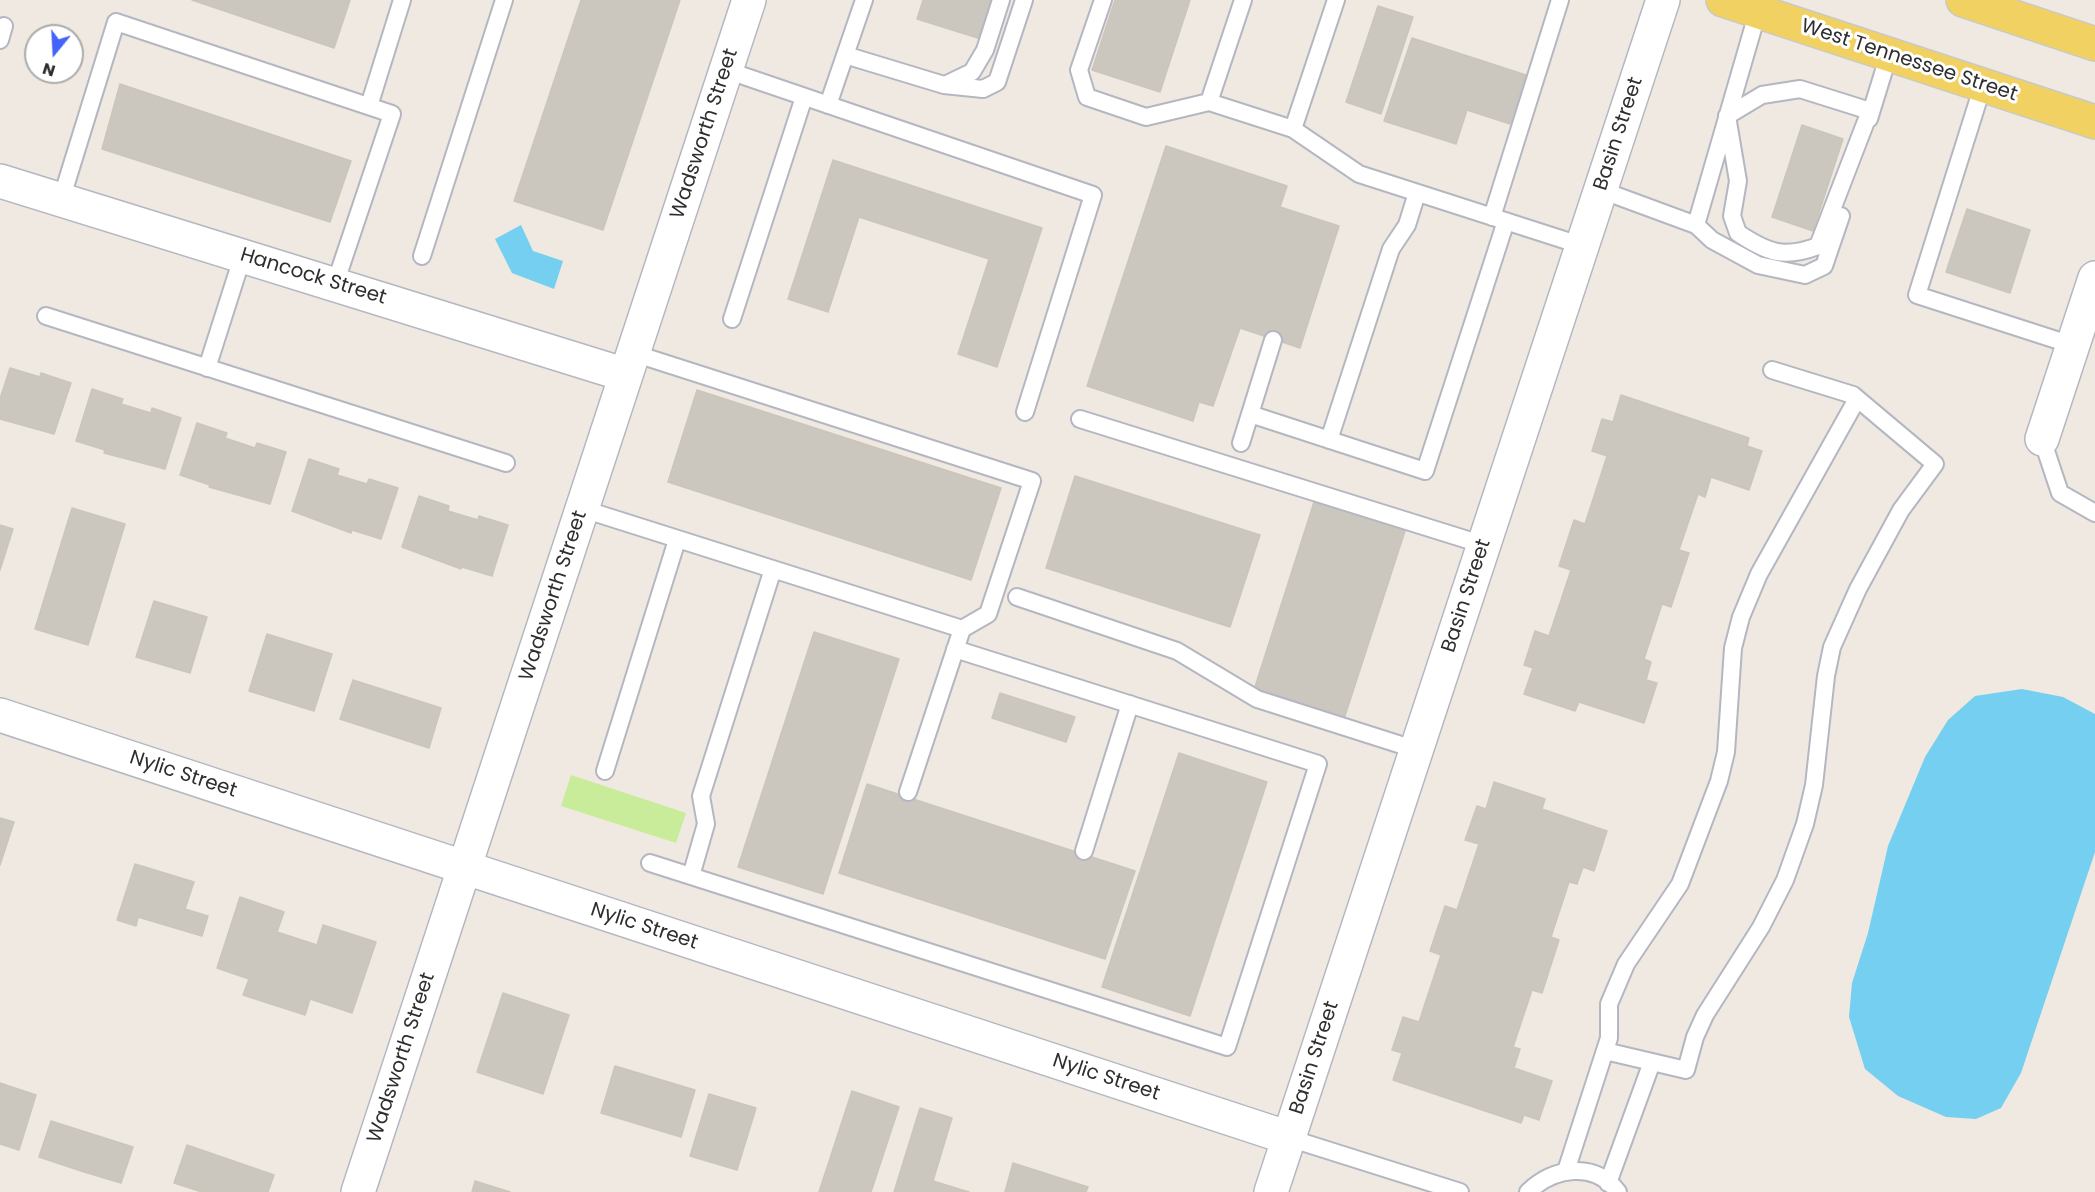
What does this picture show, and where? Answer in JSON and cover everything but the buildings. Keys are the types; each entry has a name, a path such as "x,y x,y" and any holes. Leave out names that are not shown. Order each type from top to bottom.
{"main road":[{"name":"West Tennessee Street","path":"1723,0 2095,122"},
{"path":"1967,1 2095,44"}],"street":[{"name":"Wadsworth Street","path":"358,1192 749,0"},
{"name":"Basin Street","path":"1271,1192 1663,0"},
{"name":"Hancock Street","path":"0,181 335,284 630,364"},
{"path":"2042,439 2095,278"},
{"name":"Nylic Street","path":"0,715 1289,1138"}],"lane":[{"path":"369,106 402,0"},
{"path":"422,256 504,0"},
{"path":"828,105 864,0"},
{"path":"944,85 972,72 985,50 1001,0"},
{"path":"845,55 944,85 983,89 997,82 1024,0"},
{"path":"1103,0 1079,70 1087,97 1146,117 1209,102 1293,129 1359,174 1582,246"},
{"path":"1209,102 1243,0"},
{"path":"1293,129 1336,0"},
{"path":"1250,414 1425,471 1560,0"},
{"path":"1696,225 1758,11"},
{"path":"61,200 116,22 392,114 335,284"},
{"path":"1727,116 1737,181 1732,216 1738,233 1779,254 1797,254 1818,246 1870,111 1889,54"},
{"path":"726,70 1093,195 1025,412"},
{"path":"1983,85 1917,295 2072,345"},
{"path":"1727,116 1762,95 1800,89 1870,111"},
{"path":"732,319 804,97"},
{"path":"1601,190 1696,225 1712,240 1758,265 1805,275 1824,266 1865,145 1870,111"},
{"path":"1329,440 1391,249 1407,225 1417,193"},
{"path":"207,368 243,255"},
{"path":"46,316 506,464"},
{"path":"1241,443 1273,340"},
{"path":"630,364 1032,481 988,614 962,629 908,792"},
{"path":"1605,1051 1686,1070 1695,1037 1705,1015 1761,927 1785,880 1805,824 1814,785 1826,676 1832,647 1858,589 1901,510 1935,464 1853,395 1772,370"},
{"path":"1566,1171 1609,1038 1610,1004 1626,964 1680,884 1719,781 1726,752 1733,648 1741,618 1760,574 1857,399"},
{"path":"1080,419 1484,544"},
{"path":"2042,439 2060,493 2095,513"},
{"path":"583,509 962,629"},
{"path":"605,771 677,540"},
{"path":"690,876 706,824 701,796 773,569"},
{"path":"1017,597 1177,651 1257,699 1417,750"},
{"path":"650,863 1227,1047 1318,764 955,649"},
{"path":"1084,851 1130,704"},
{"path":"1528,1192 1541,1180 1566,1171 1579,1170 1598,1175 1613,1188 1652,1062"},
{"path":"1289,1138 1460,1192"}],"green space":[{"path":"571,775 686,813 676,843 561,806"}],"water":[{"path":"521,225 533,251 563,261 554,289 512,273 495,239"},
{"path":"2022,689 2063,697 2095,714 2095,852 2021,1073 2001,1108 1976,1119 1946,1117 1898,1096 1865,1069 1849,1017 1852,983 1868,933 1888,846 1925,757 1948,720 1975,696"}]}
